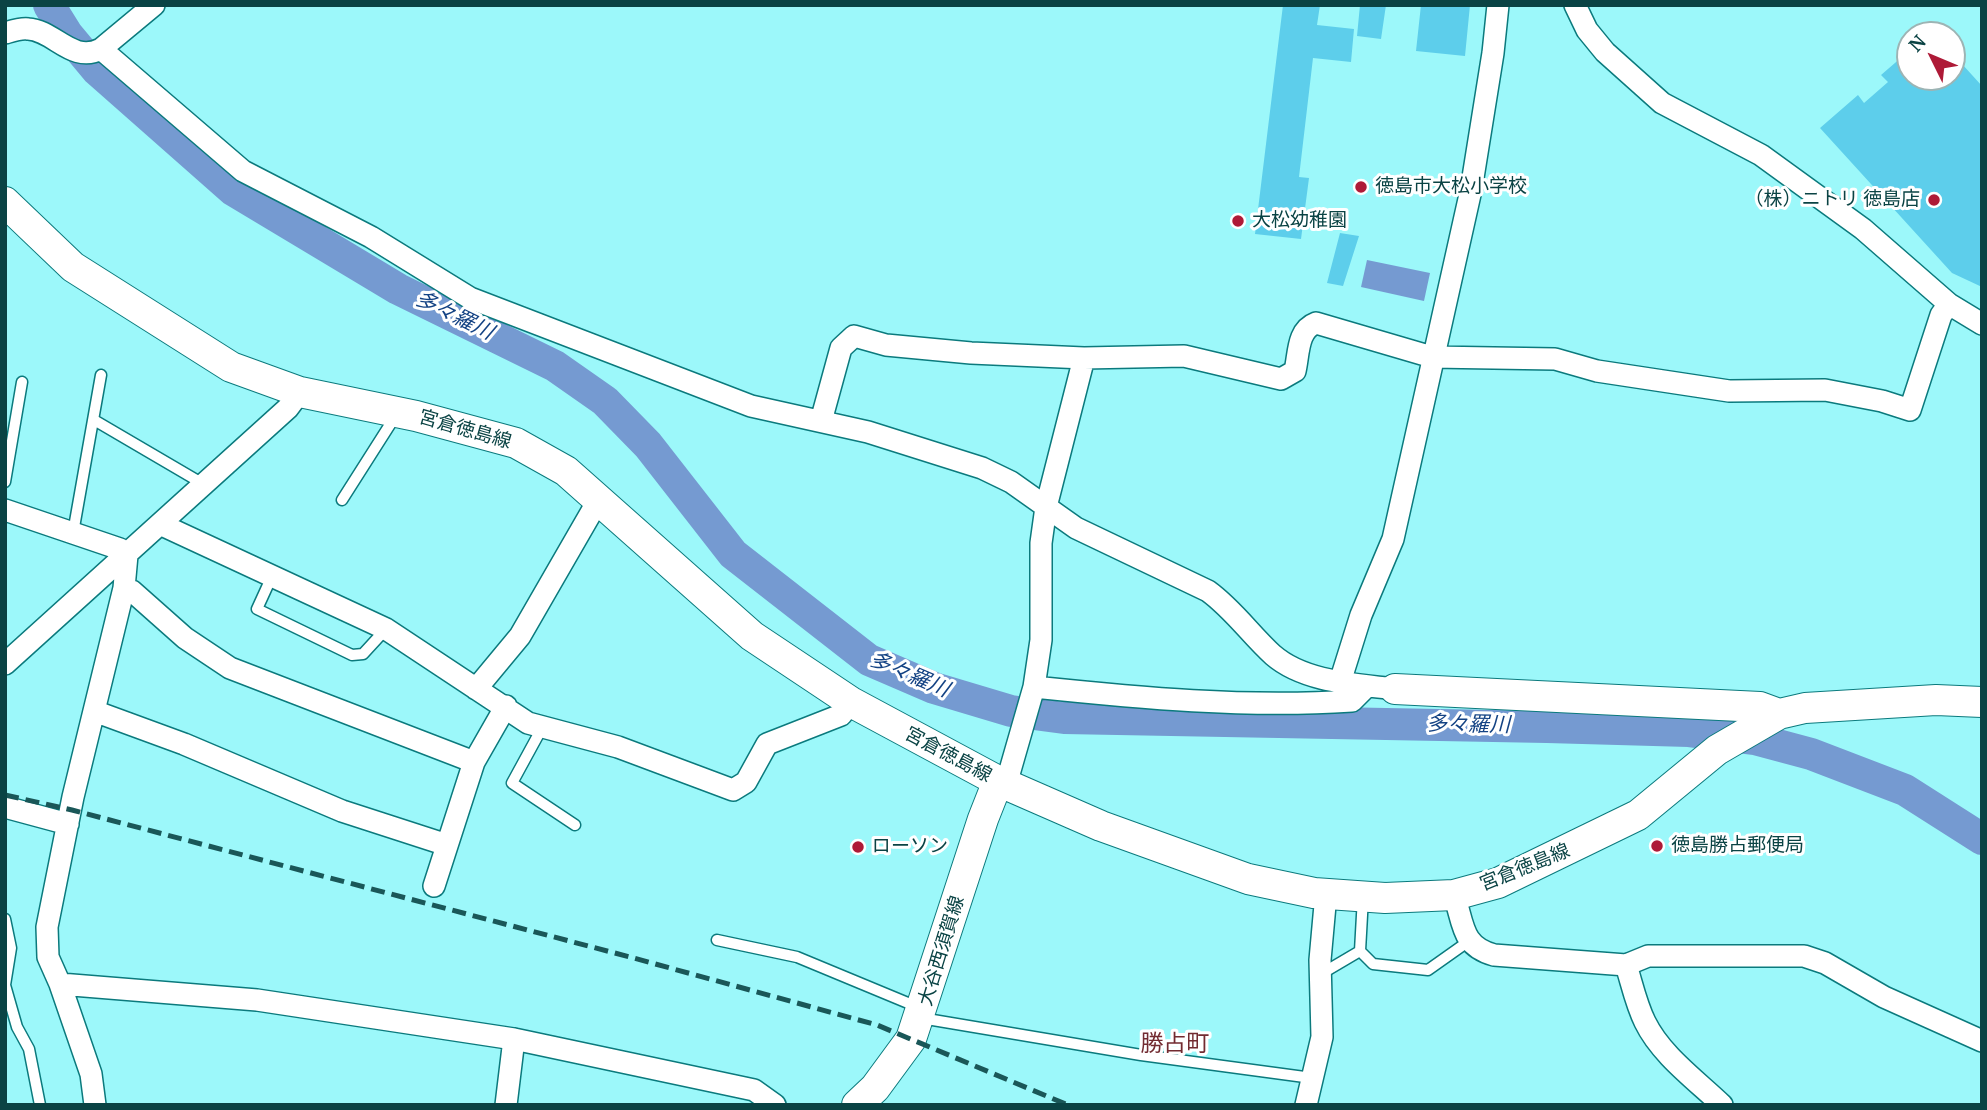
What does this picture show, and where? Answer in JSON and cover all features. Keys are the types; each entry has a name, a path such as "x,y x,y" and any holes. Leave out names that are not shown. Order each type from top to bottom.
{"main road":[{"name":"宮倉徳島線","path":"5,202 73,267 106,291 231,367 300,392 393,411 516,443 566,471 752,636 851,702 998,781 1101,826 1248,878 1326,894 1454,895 1498,883 1637,815 1717,750 1771,718 1805,708 1936,700 1982,702"},
{"path":"1381,687 1760,707 1771,718"},
{"name":"大谷西須賀線","path":"858,1105 897,1062 922,1013 983,819 998,781"}],"street":[{"path":"98,51 154,5"},
{"path":"1340,682 1361,615 1393,539 1471,190 1497,5"},
{"path":"1557,5 1570,16 1577,11 1605,52 1661,103 1761,155 1863,229 1949,304 1982,324"},
{"path":"5,33 28,29 42,33 65,48 98,51 243,171 371,237 470,298 751,406 821,421 982,468 1011,482 1076,528 1208,591 1226,603 1273,654 1293,669 1340,682 1381,687"},
{"path":"821,421 841,348 854,336 918,349 1084,358 1184,356 1281,380 1296,371 1302,334 1308,326 1316,323 1432,357 1555,359 1597,371 1729,391 1825,390 1910,410 1941,315 1949,304"},
{"path":"998,781 1009,774 1033,692 1041,640 1041,543 1046,507 1054,465 1084,358"},
{"path":"5,664 162,525 300,392"},
{"path":"476,689 520,636 599,499"},
{"path":"5,510 120,549 127,555"},
{"path":"162,525 273,574 386,629 528,723 618,747 733,790 746,782 767,744 841,715 851,702"},
{"path":"95,1105 91,1074 48,957 47,927 68,824 124,588 127,555"},
{"path":"124,588 132,591 185,638 230,668 474,762"},
{"path":"1033,692 1300,705 1352,701 1381,687"},
{"path":"434,886 474,762 506,706"},
{"path":"94,711 184,744 342,811 447,845"},
{"path":"5,807 68,824"},
{"path":"1306,1105 1322,1037 1321,974 1326,894"},
{"path":"1454,895 1469,941 1479,951 1494,955 1626,965 1648,956 1804,956 1825,963 1884,997 1982,1041"},
{"path":"1626,965 1644,1021 1652,1035 1661,1048 1722,1105"},
{"path":"60,984 257,1000 514,1039 754,1090 775,1105"},
{"path":"506,1105 514,1039"}],"lane":[{"path":"73,533 101,375"},
{"path":"5,482 22,382"},
{"path":"342,500 391,423 393,411"},
{"path":"94,420 205,485"},
{"path":"273,574 257,609 352,655 363,654 386,629"},
{"path":"542,728 512,783 575,825"},
{"path":"1363,896 1360,951 1373,964 1428,970 1469,941"},
{"path":"5,919 11,947 5,985 18,1027 29,1049 40,1105"},
{"path":"718,940 797,957 922,1013 1141,1055 1312,1078"},
{"path":"1321,974 1360,951"}],"water":[{"path":"1367,260 1430,273 1424,301 1361,287"}],"building":[{"path":"1283,5 1320,5 1317,25 1354,29 1351,62 1313,58 1299,177 1309,178 1301,239 1255,234"},
{"path":"1360,5 1386,5 1381,39 1357,36"},
{"path":"1421,5 1470,5 1465,56 1416,51"},
{"name":"（株）ニトリ 徳島店","path":"1896,62 1896,91 1966,91 1966,68 1982,86 1982,287 1952,273 1820,128 1858,95 1864,103 1888,82 1881,75"},
{"path":"1340,233 1359,236 1343,286 1327,283"}],"waterway":[{"name":"多々羅川","path":"49,5 67,34 97,70 233,190 398,289 555,366 605,401 648,445 733,554 869,660 934,688 1011,711 1064,718 1689,731 1755,739 1811,754 1905,790 1982,839"}],"railway":[{"path":"5,795 72,810 630,957 877,1025 1068,1105"}],"place":[{"name":"徳島市大松小学校","path":"1361,187"},
{"name":"（株）ニトリ 徳島店","path":"1934,200"},
{"name":"大松幼稚園","path":"1238,221"},
{"name":"徳島勝占郵便局","path":"1657,846"},
{"name":"ローソン","path":"858,847"}],"district":[{"name":"勝占町","path":"1175,1044"}]}
